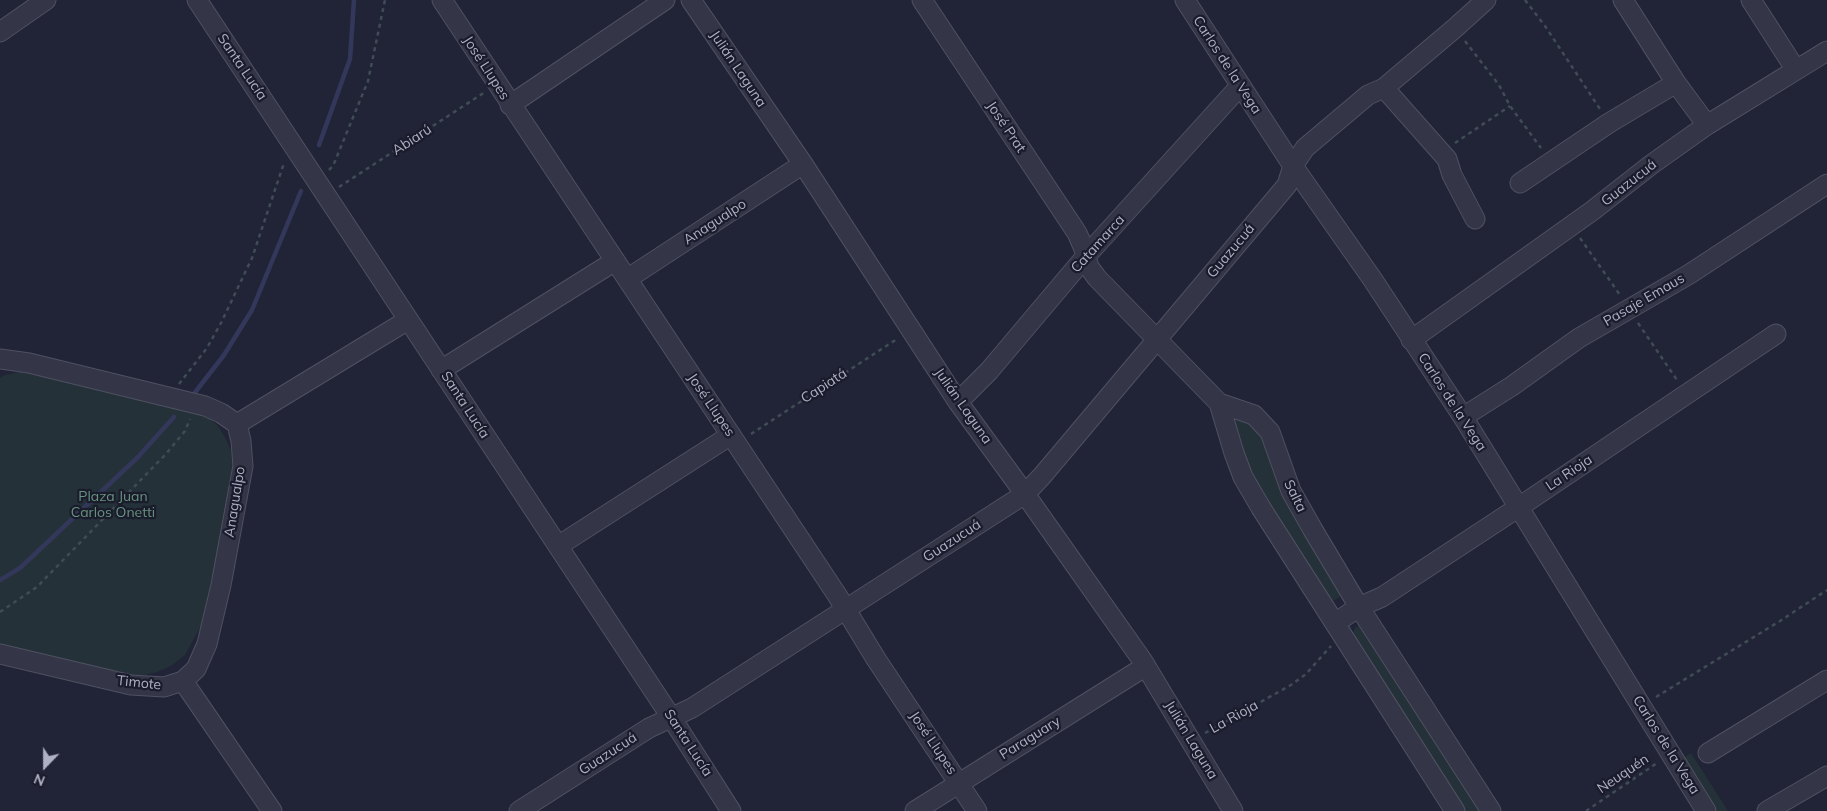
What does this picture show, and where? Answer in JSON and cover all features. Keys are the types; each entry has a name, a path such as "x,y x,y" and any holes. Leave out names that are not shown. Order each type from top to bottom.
{"street":[{"path":"0,32 46,0"},
{"name":"Santa Lucía","path":"197,0 671,717 731,811"},
{"name":"José Llupes","path":"442,0 510,105 734,439 977,811"},
{"path":"510,105 665,0"},
{"name":"Julián Laguna","path":"691,0 803,164 958,402 1026,494 1146,666 1233,811"},
{"name":"José Prat","path":"922,0 1077,234 1086,256"},
{"name":"Carlos de la Vega","path":"1185,0 1293,166 1373,280 1463,417 1706,811"},
{"name":"Guazucuá","path":"519,811 649,728 692,708 1026,494 1287,185 1293,166 1305,148 1368,95 1384,88 1486,0"},
{"path":"1623,0 1676,83 1707,125"},
{"path":"1751,0 1796,70"},
{"name":"Guazucuá","path":"1412,340 1592,211 1652,164 1707,125 1827,51"},
{"path":"1520,183 1609,123 1676,83"},
{"name":"Catamarca","path":"958,402 989,372 1086,256 1240,86"},
{"path":"1384,88 1447,159 1452,174 1475,219"},
{"name":"Anagualpo","path":"627,279 803,164"},
{"name":"Pasaje Emaus","path":"1463,417 1512,386 1579,338 1688,275 1827,184"},
{"name":"Salta","path":"1086,256 1097,278 1220,403 1254,415 1270,432 1291,491 1359,607 1491,811"},
{"path":"441,370 615,261"},
{"path":"0,359 30,363 196,404 221,413 237,424 408,320"},
{"name":"La Rioja","path":"1359,607 1382,597 1776,334"},
{"name":"Salta","path":"1220,403 1243,477 1260,508 1455,811"},
{"name":"Anagualpo","path":"184,681 196,669 207,644 221,585 243,466 241,441 237,424"},
{"path":"558,546 734,439"},
{"path":"1338,628 1359,607"},
{"name":"Timote","path":"0,654 131,685 164,688 184,681"},
{"name":"Paraguary","path":"914,811 1146,666"},
{"path":"1708,753 1827,680"},
{"path":"184,681 272,811"},
{"path":"1767,811 1827,776"}],"path":[{"path":"323,189 368,81 385,0"},
{"path":"1526,0 1609,123"},
{"path":"1455,28 1499,85 1510,106 1551,162"},
{"name":"Abiarú","path":"323,189 497,84"},
{"path":"1442,152 1510,106"},
{"path":"170,397 207,348 221,323 252,258 282,168 293,143"},
{"name":"Capiatá","path":"734,439 912,329"},
{"path":"0,612 37,586 165,455 185,431 196,404"},
{"path":"1641,706 1827,590"},
{"name":"La Rioja","path":"1193,742 1306,674 1338,628"},
{"name":"Neuquén","path":"1586,811 1671,754"}],"green space":[{"name":"Plaza Juan Carlos Onetti","path":"20,372 33,372 207,416 218,426 227,441 233,456 233,482 201,626 185,655 171,666 157,672 133,675 0,646 0,378"},
{"path":"1241,417 1258,428 1295,518 1340,588 1339,598 1332,601 1327,600 1257,497 1231,428 1235,420"},
{"path":"1358,626 1363,627 1483,811 1460,811 1352,635"},
{"path":"1691,753 1728,811 1715,811 1682,759"}],"waterway":[{"path":"319,145 350,59 354,0"},
{"path":"193,395 224,355 252,310 301,191"},
{"path":"0,580 20,568 137,458 174,417"}]}
